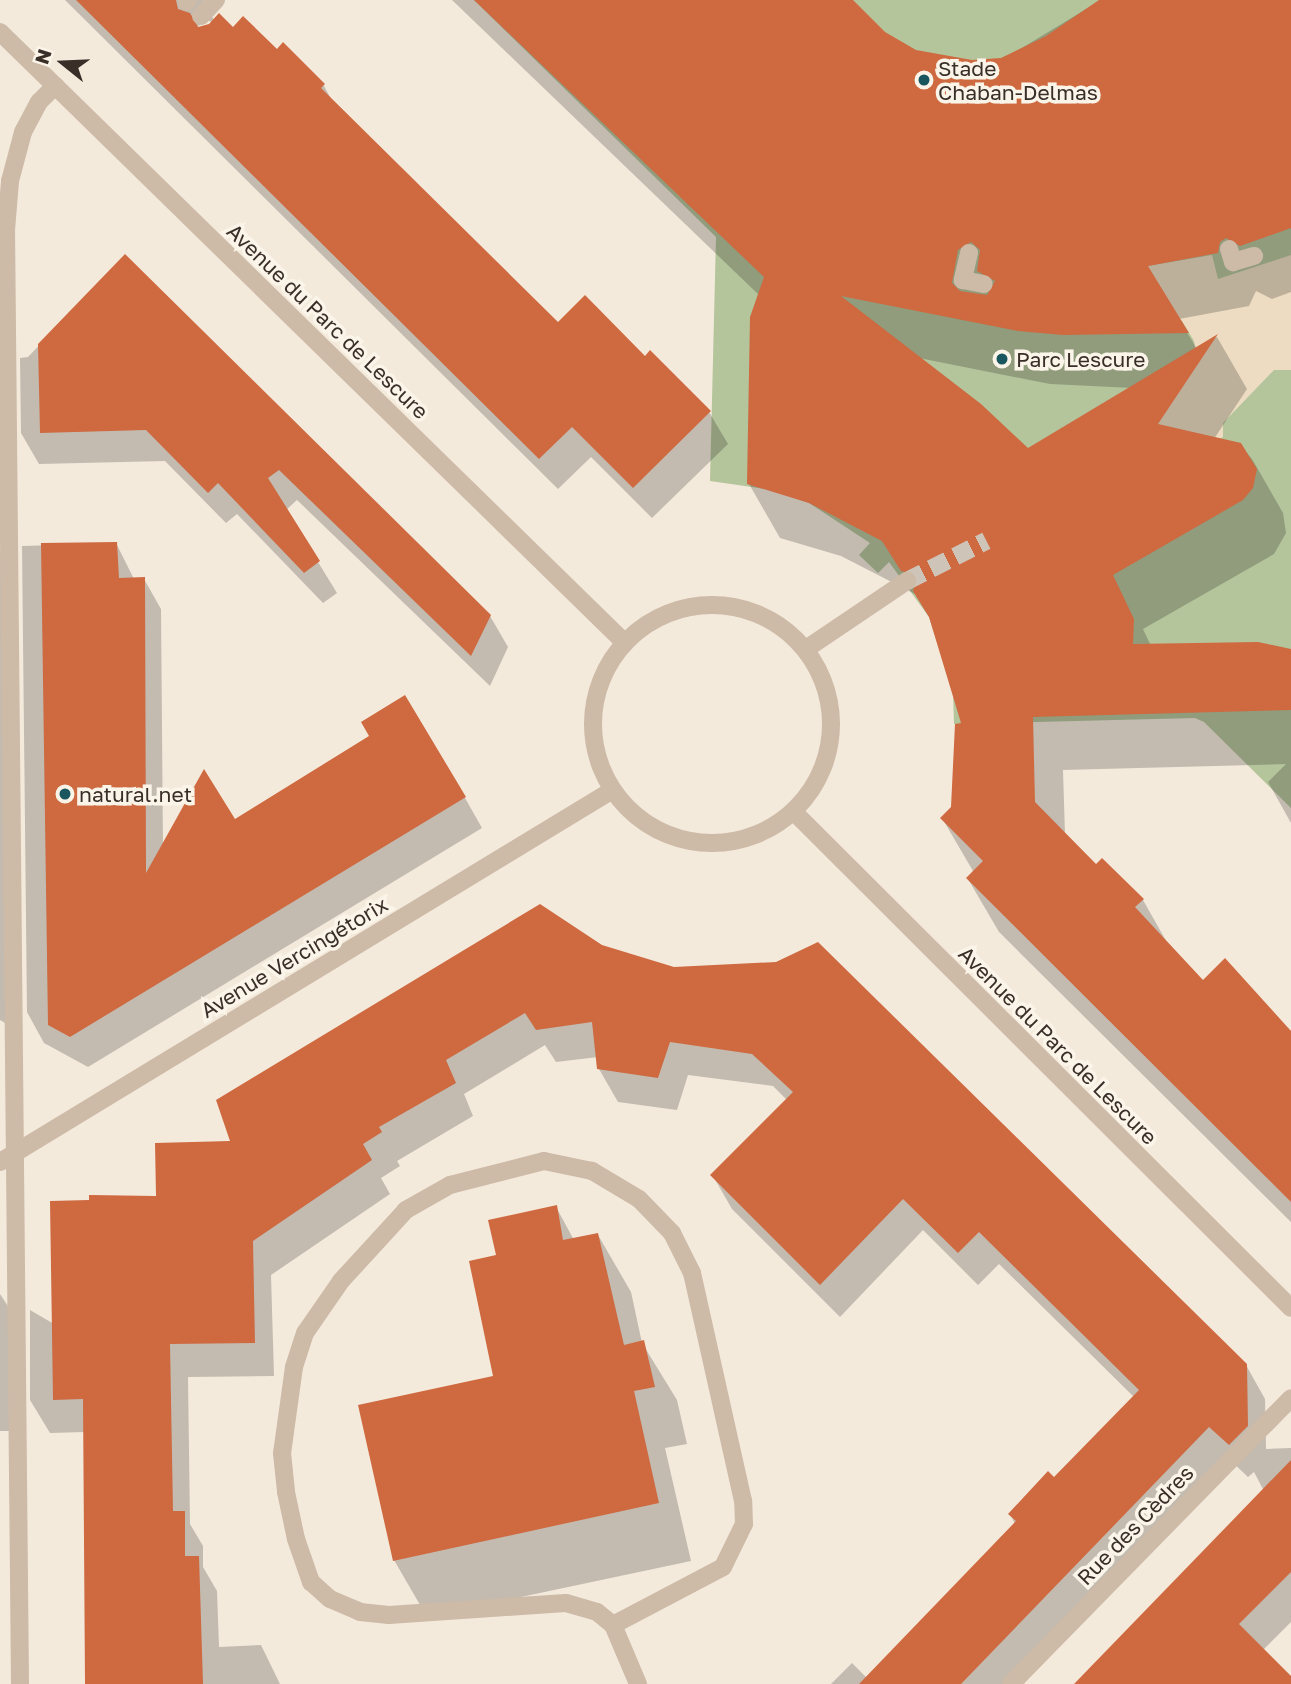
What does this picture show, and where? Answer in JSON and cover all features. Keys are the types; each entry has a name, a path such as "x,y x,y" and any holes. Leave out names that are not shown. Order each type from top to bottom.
{"street":[{"path":"201,16 216,0"},
{"name":"Avenue du Parc de Lescure","path":"0,32 624,642"},
{"path":"20,1684 7,1158 6,230 10,181 23,132 39,102 55,86"},
{"path":"1229,249 1233,262 1254,256"},
{"path":"969,253 963,280 984,284"},
{"path":"806,649 907,581"},
{"path":"696,605 737,606 776,622 806,649 825,680 831,727 829,751 817,784 794,812 759,835 719,845 677,840 640,821 611,791 595,755 592,714 602,675 624,642 670,613 696,605"},
{"name":"Avenue Vercingétorix","path":"7,1158 611,791"},
{"name":"Avenue du Parc de Lescure","path":"794,812 1291,1308"},
{"path":"613,1625 723,1567 744,1524 737,1475 692,1273 672,1233 639,1199 592,1171 544,1161 450,1185 406,1210 341,1281 305,1333 285,1414 282,1453 296,1539 311,1582 330,1599 360,1612 389,1615 566,1603 597,1612 613,1625 638,1684"},
{"name":"Rue des Cèdres","path":"1010,1684 1291,1398"}],"green space":[{"name":"Parc Lescure","path":"474,0 1291,0 1291,808 1204,722 1195,718 954,724 953,691 929,617 889,562 878,573 859,555 870,543 809,503 773,490 710,481 716,237"}],"shaded area":[{"path":"1212,255 1218,279 1291,255 1291,370 1274,370 1223,423 1223,437 997,561 1196,354 1194,341 1182,321 1163,309 1142,267"}],"building":[{"path":"76,0 176,0 178,9 190,13 198,27 209,24 219,13 233,27 243,16 277,49 283,42 325,84 321,88 558,322 585,295 645,356 650,350 711,411 633,488 572,427 539,459"},
{"name":"Parc Lescure","path":"474,0 853,0 885,32 916,50 972,60 1001,58 1046,36 1099,0 1291,0 1291,228 1240,246 1226,238 1220,242 1218,253 1148,266 1189,333 1063,335 1018,331 841,296 981,404 1028,448 1218,334 1158,424 1241,443 1257,469 1253,488 1243,500 1113,575 1134,619 1133,644 1258,642 1291,649 1291,710 1033,717 1035,802 1096,864 1102,858 1144,899 1135,907 1203,980 1225,958 1291,1031 1291,1202 966,878 983,861 940,818 951,807 955,724 961,723 929,617 913,591 917,575 901,571 882,541 809,503 747,484 750,317 764,277","holes":["971,242 980,250 977,271 995,281 987,295 960,291 952,283 958,250"]},
{"path":"125,254 491,615 471,656 279,470 268,478 320,561 304,573 218,483 208,493 146,430 40,433 38,344"},
{"path":"117,542 119,578 145,577 146,873 204,769 235,819 369,736 361,722 405,695 466,797 70,1037 48,1025 41,543"},
{"path":"540,904 602,945 674,967 776,962 818,942 1247,1364 1248,1426 1229,1445 1209,1427 961,1684 859,1684 1016,1521 1008,1514 1048,1471 1054,1477 1139,1390 979,1232 958,1253 903,1199 820,1285 710,1175 793,1092 752,1054 670,1042 658,1078 597,1069 592,1022 536,1030 525,1013 446,1060 456,1083 379,1127 382,1132 363,1144 372,1160 253,1241 255,1343 170,1344 173,1511 185,1511 185,1556 199,1556 203,1684 85,1684 83,1399 53,1400 50,1201 89,1200 89,1195 156,1196 155,1143 230,1141 216,1100"},
{"path":"557,1205 563,1240 598,1233 624,1345 644,1340 655,1387 634,1391 659,1503 393,1561 358,1405 493,1376 469,1261 496,1255 488,1220"},
{"path":"1291,1460 1291,1572 1239,1624 1291,1676 1291,1684 1074,1684"}],"tunnel":[{"path":"907,581 986,541"}],"place":[{"name":"Stade Chaban-Delmas","path":"924,80"},
{"name":"Parc Lescure","path":"1002,359"},
{"name":"natural.net","path":"65,794"}]}
